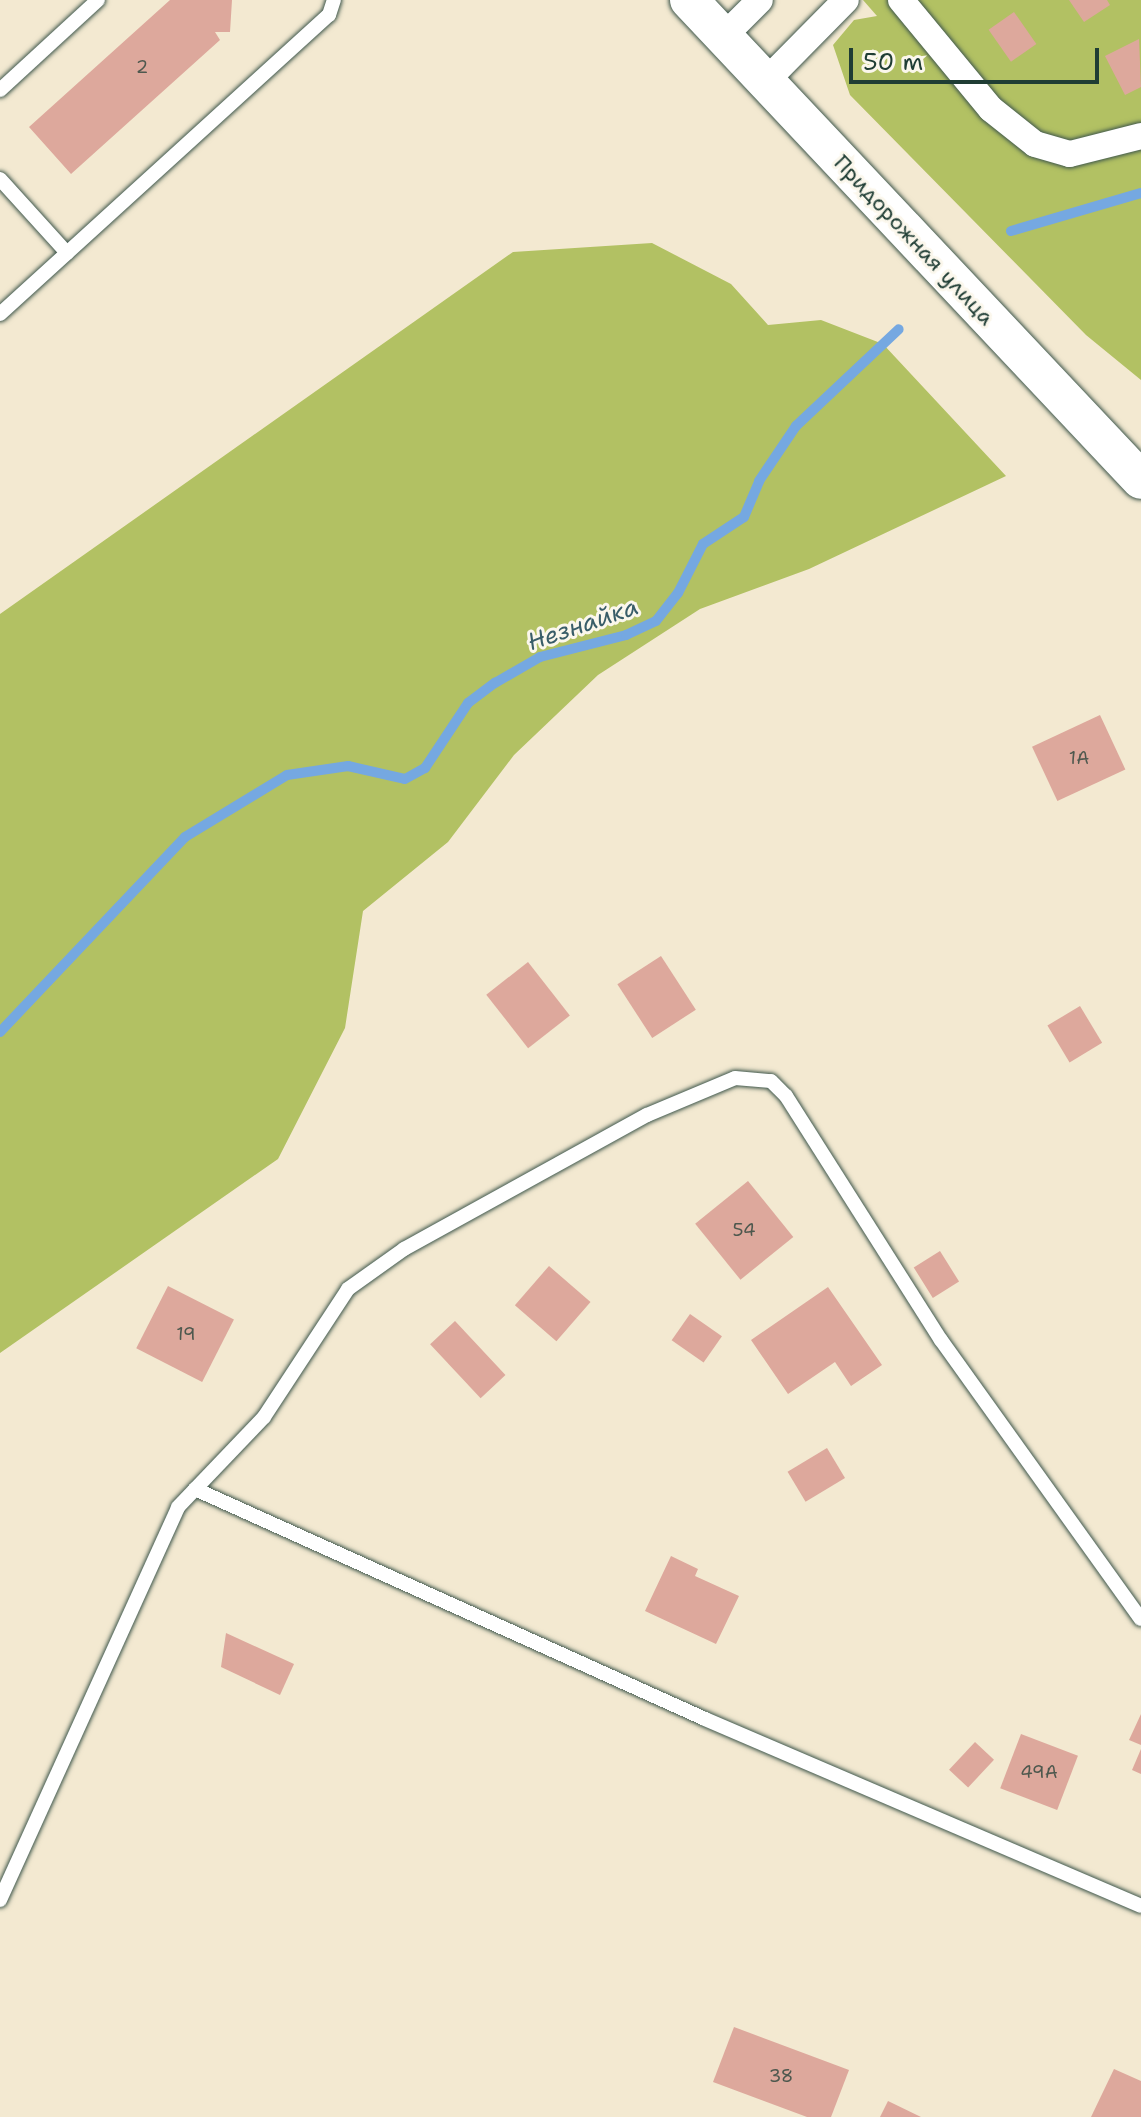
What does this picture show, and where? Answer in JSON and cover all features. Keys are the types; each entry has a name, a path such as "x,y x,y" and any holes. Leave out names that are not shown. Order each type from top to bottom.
{"main road":[{"name":"Придорожная улица","path":"689,0 1141,480"}],"street":[{"path":"723,37 760,0"},
{"path":"765,82 846,0"},
{"path":"901,0 991,109 1035,144 1070,154 1141,136"}],"lane":[{"path":"0,90 98,0"},
{"path":"0,314 329,15 334,0"},
{"path":"0,179 67,253"},
{"path":"0,1900 178,1507 264,1417 332,1309 367,1271 647,1115 704,1088 749,1075 771,1081 816,1138 941,1340 1141,1619"},
{"path":"195,1489 690,1713 1141,1906"}],"green space":[{"path":"863,0 1141,0 1141,380 1086,335 850,95 833,45 854,20 877,16"},
{"path":"652,243 731,284 768,325 821,320 883,344 1006,476 809,569 700,609 598,675 514,755 448,842 363,911 345,1028 278,1159 0,1353 0,614 513,252"}],"building":[{"path":"170,0 232,0 230,32 215,32 220,40 71,174 29,127"},
{"path":"1069,0 1107,0 1110,5 1084,22"},
{"path":"1014,12 1036,44 1011,62 989,30"},
{"path":"1139,39 1141,87 1125,95 1105,56"},
{"path":"1100,715 1125,769 1057,801 1032,747"},
{"path":"661,956 696,1010 652,1038 617,984"},
{"path":"528,962 570,1016 528,1048 486,995"},
{"path":"1080,1006 1102,1043 1070,1062 1047,1026"},
{"path":"748,1181 793,1237 740,1280 695,1224"},
{"path":"940,1251 959,1282 933,1298 914,1267"},
{"path":"549,1266 591,1302 556,1341 515,1305"},
{"path":"168,1286 234,1320 202,1382 136,1348"},
{"path":"828,1287 882,1365 851,1386 835,1362 788,1394 751,1340"},
{"path":"690,1314 722,1336 704,1363 672,1340"},
{"path":"455,1321 505,1375 481,1398 430,1344"},
{"path":"827,1448 845,1478 806,1502 788,1472"},
{"path":"671,1556 698,1569 695,1576 739,1596 716,1644 645,1611"},
{"path":"226,1633 294,1664 280,1695 221,1667"},
{"path":"1141,1714 1141,1745 1129,1740"},
{"path":"1021,1734 1078,1756 1057,1810 1000,1788"},
{"path":"975,1742 994,1760 968,1788 949,1770"},
{"path":"1141,1749 1141,1774 1132,1770"},
{"path":"734,2027 849,2070 831,2117 807,2117 713,2082"},
{"path":"1114,2069 1141,2081 1141,2117 1091,2117"},
{"path":"888,2101 921,2117 880,2117"}],"waterway":[{"name":"Незнайка","path":"1011,231 1141,193"},
{"name":"Незнайка","path":"0,1032 185,837 287,775 348,766 405,779 425,768 468,703 495,683 540,657 626,635 656,621 678,593 703,544 744,517 759,481 796,426 899,329"}]}
